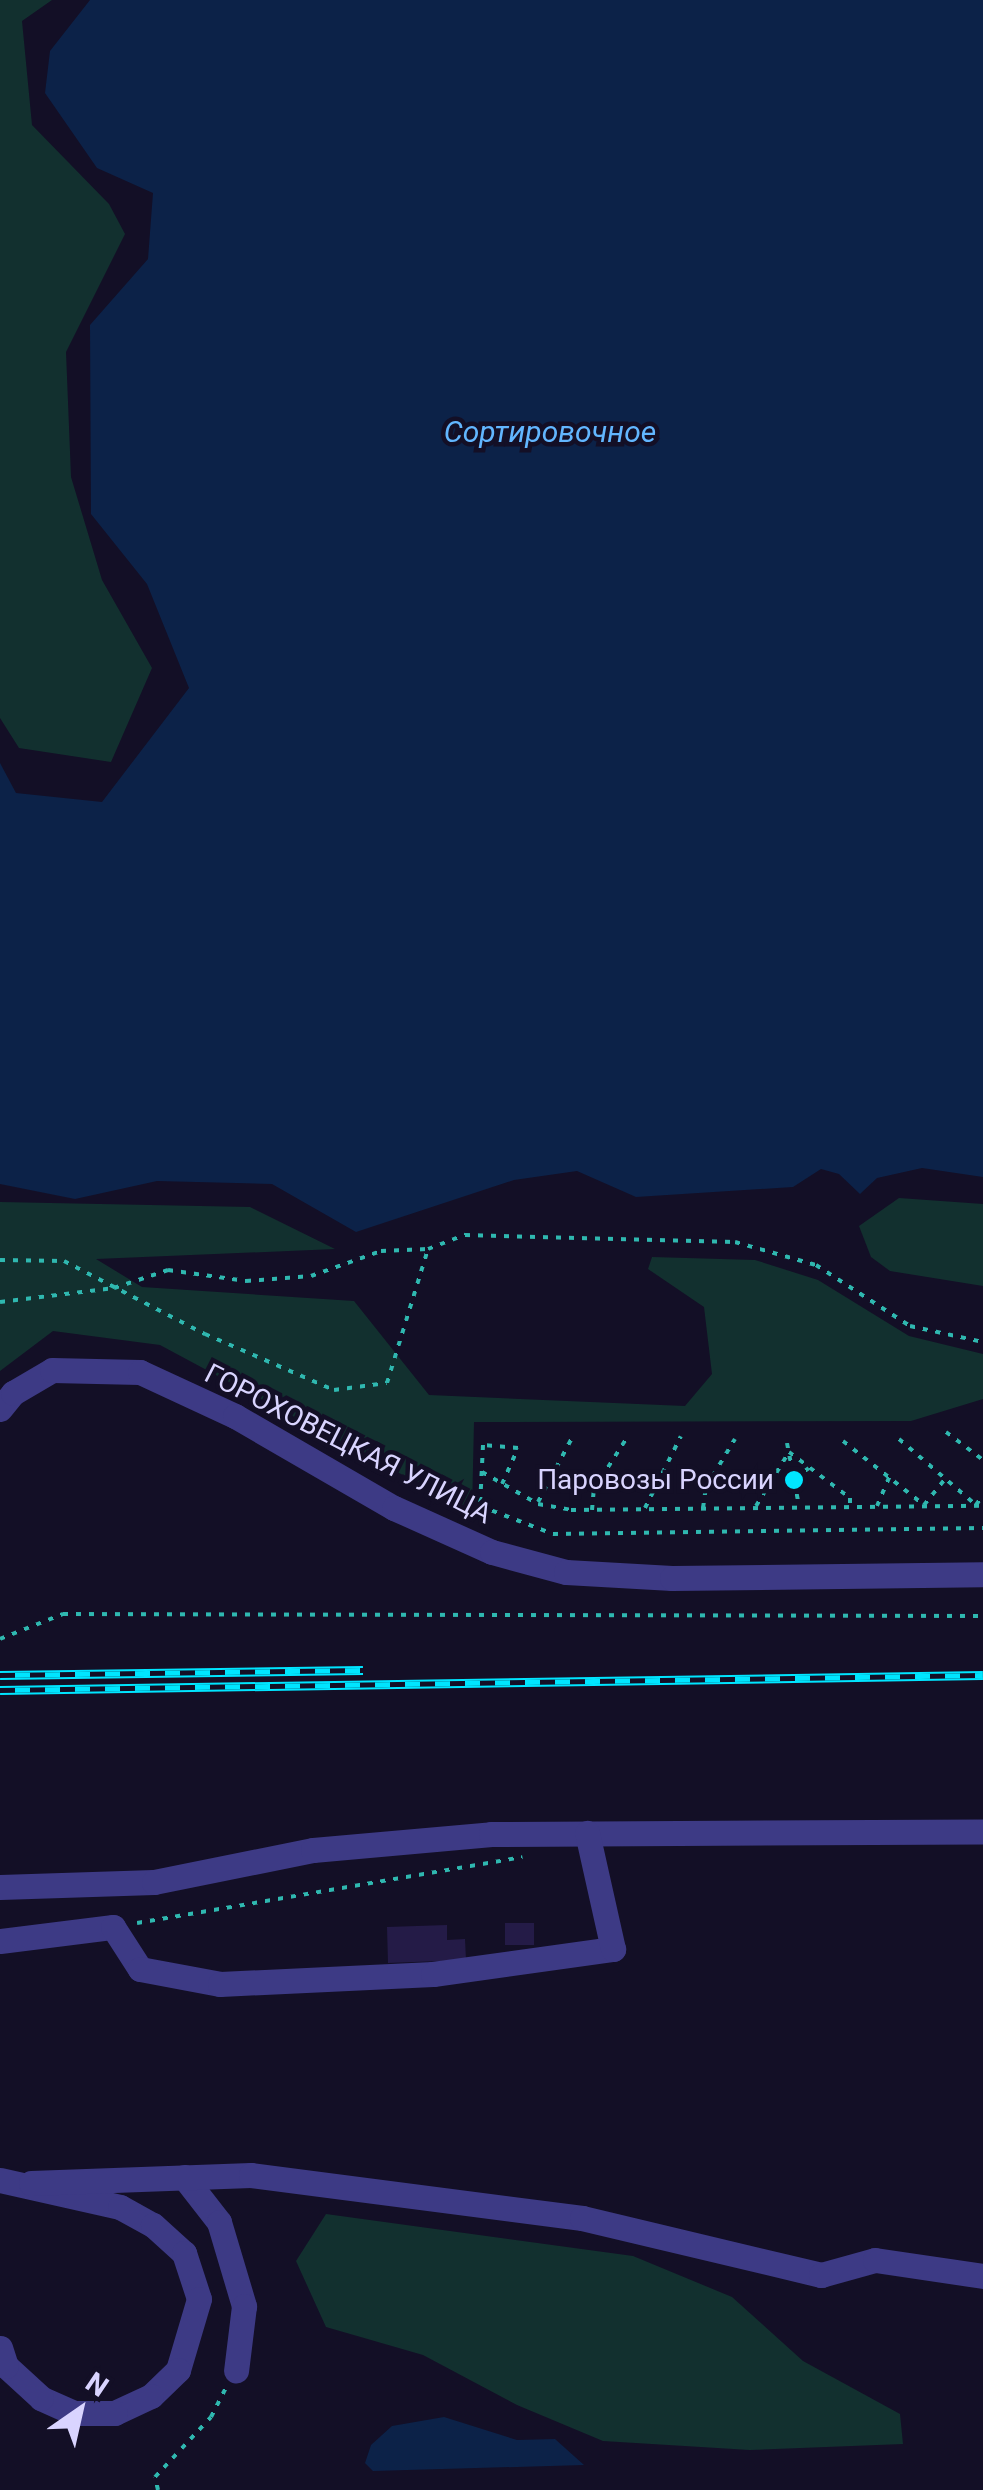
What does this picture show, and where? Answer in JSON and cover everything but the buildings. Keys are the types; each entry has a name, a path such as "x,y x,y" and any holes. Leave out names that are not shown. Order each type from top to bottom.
{"street":[{"name":"ГОРОХОВЕЦКАЯ УЛИЦА","path":"0,1409 13,1393 52,1370 140,1372 235,1416 394,1508 492,1552 566,1572 672,1578 983,1574"},
{"path":"0,1887 154,1882 313,1850 587,1832 983,1831"},
{"path":"0,1940 113,1927 140,1969 220,1984 433,1974 613,1949 587,1832"},
{"path":"0,2180 30,2183 251,2175 582,2218 822,2275 874,2260 983,2276"},
{"path":"184,2178 219,2222 244,2306 236,2371"},
{"path":"0,2348 6,2366 40,2398 74,2412 115,2413 152,2396 178,2370 193,2332 199,2299 184,2253 153,2225 120,2207 30,2183"}],"path":[{"path":"0,1302 114,1288 168,1270 246,1281 311,1276 380,1251 428,1249 465,1235 734,1242 816,1265 910,1326 983,1342"},
{"path":"0,1260 64,1261 334,1390 387,1383 428,1249"},
{"path":"946,1432 983,1460"},
{"path":"538,1504 573,1436"},
{"path":"592,1510 594,1490 628,1436"},
{"path":"645,1510 681,1436"},
{"path":"703,1508 706,1487 735,1439"},
{"path":"899,1439 980,1506"},
{"path":"843,1441 924,1505"},
{"path":"787,1443 799,1506"},
{"path":"502,1484 518,1452 514,1446 483,1445 480,1506 553,1534 983,1528"},
{"path":"756,1506 789,1452"},
{"path":"789,1452 850,1506"},
{"path":"771,1478 795,1478 810,1468"},
{"path":"482,1472 538,1504 592,1510 980,1506"},
{"path":"876,1506 890,1476"},
{"path":"924,1505 947,1477"},
{"path":"980,1506 983,1494"},
{"path":"0,1639 63,1614 983,1616"},
{"path":"113,1927 539,1851"},
{"path":"158,2490 155,2476 211,2417 236,2371"}],"green space":[{"path":"0,0 52,0 22,21 32,125 109,204 125,234 66,352 71,477 102,580 152,668 111,762 19,748 0,718"},
{"path":"899,1198 983,1204 983,1286 890,1271 871,1257 859,1226"},
{"path":"0,1202 250,1207 335,1249 96,1259 142,1287 354,1301 429,1395 685,1406 712,1374 704,1307 648,1269 652,1257 755,1260 818,1280 909,1336 983,1354 983,1399 911,1421 474,1422 472,1512 160,1345 53,1331 0,1371"},
{"path":"326,2214 633,2256 732,2297 803,2361 900,2414 903,2444 750,2450 603,2441 517,2405 423,2355 326,2327 296,2261"}],"water":[{"name":"Сортировочное","path":"90,0 983,0 983,1177 922,1168 877,1178 860,1194 839,1174 821,1169 793,1187 636,1197 577,1171 514,1180 356,1232 272,1184 157,1181 75,1199 0,1184 0,763 16,793 102,802 189,688 147,584 91,514 90,325 148,259 153,193 97,168 45,93 50,51"},
{"path":"444,2417 517,2440 555,2439 584,2465 373,2471 365,2463 371,2445 392,2426"}],"railway":[{"path":"0,1675 363,1670"},
{"path":"0,1690 983,1675"}],"place":[{"name":"Паровозы России","path":"794,1480"}]}
